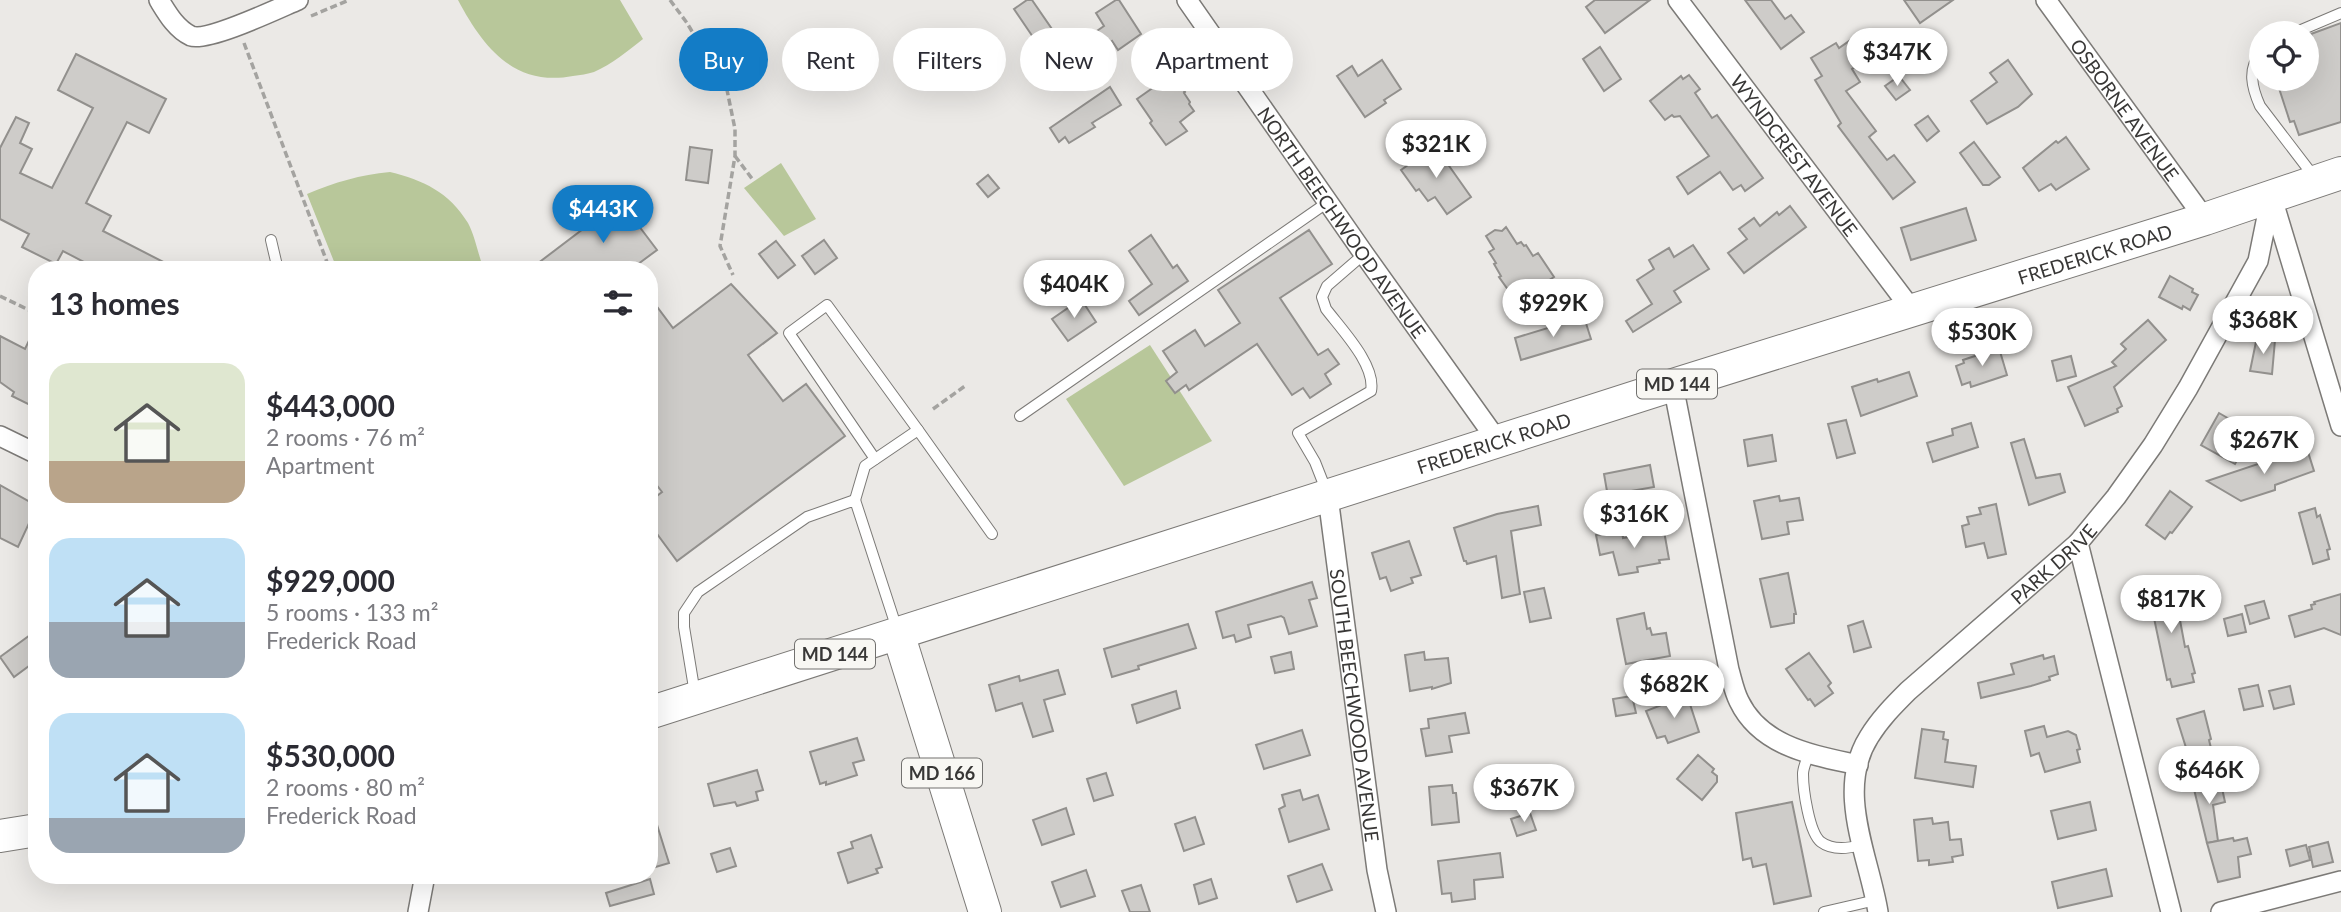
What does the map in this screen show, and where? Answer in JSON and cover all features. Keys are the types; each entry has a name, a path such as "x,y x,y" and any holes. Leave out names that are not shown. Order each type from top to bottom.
{"main road":[{"name":"FREDERICK ROAD","path":"658,710 1499,443 1673,385 2205,219 2329,177"},
{"name":"MD 166","path":"898,633 985,912"},
{"path":"0,836 28,831"}],"street":[{"path":"159,0 171,19 194,37 219,32 298,0"},
{"name":"NORTH BEECHWOOD AVENUE","path":"1188,0 1499,443"},
{"name":"WYNDCREST AVENUE","path":"1678,0 1912,310"},
{"name":"OSBORNE AVENUE","path":"2046,0 2205,219"},
{"path":"2271,197 2341,426"},
{"name":"PARK DRIVE","path":"1877,906 1853,796 1858,765 1867,740 1884,716 1908,691 2078,543 2116,496 2153,444 2258,261 2271,197"},
{"path":"1673,385 1729,670 1738,699 1749,719 1765,734 1786,746 1858,765"},
{"path":"0,436 28,450"},
{"name":"SOUTH BEECHWOOD AVENUE","path":"1328,497 1377,870 1386,912"},
{"path":"2078,543 2171,912"},
{"path":"2221,912 2341,881"},
{"path":"418,912 423,884"}],"lane":[{"path":"2319,22 2341,13"},
{"path":"2256,91 2260,106 2329,177"},
{"path":"1020,416 1328,202"},
{"path":"271,240 276,261"},
{"path":"1328,497 1315,462 1298,433 1371,391 1373,381 1369,368 1326,309 1322,298 1327,286 1364,254"},
{"path":"875,459 789,333 827,305 992,534"},
{"path":"898,633 855,500 865,466 918,430"},
{"path":"696,699 684,613 698,592 807,517 855,500"},
{"path":"1809,753 1803,771 1804,790 1812,829 1819,841 1846,849 1863,845"},
{"path":"1824,912 1877,906"}],"path":[{"path":"670,0 727,90 735,130 735,156 720,246 733,275"},
{"path":"244,43 327,261"},
{"path":"735,156 753,180"},
{"path":"0,296 28,310"},
{"path":"933,409 965,386"}],"green space":[{"path":"458,0 620,0 643,39 594,72 552,78 534,75 517,69 490,48"},
{"path":"781,163 816,219 784,236 744,188"},
{"path":"390,172 424,183 444,195 468,223 481,261 334,261 307,194 368,175"},
{"path":"1150,345 1212,441 1124,486 1066,399"}],"building":[{"path":"1027,0 1032,0 1051,28 1027,28 1014,9"},
{"path":"1119,0 1137,28 1131,28 1131,41 1118,50 1117,28 1101,28 1104,26 1096,13"},
{"path":"1595,0 1650,0 1605,33 1586,7"},
{"path":"1745,0 1771,0 1785,19 1791,15 1804,32 1781,49"},
{"path":"1904,0 1953,0 1920,23"},
{"path":"2341,23 2341,122 2299,135 2294,121 2290,122 2280,91 2319,91 2319,31"},
{"path":"1865,30 1879,50 1852,69 1860,82 1846,91 1876,131 1869,137 1887,160 1894,155 1915,182 1893,199 1838,126 1841,123 1815,80 1822,76 1811,58 1836,43 1839,48"},
{"path":"1600,47 1621,79 1604,91 1583,59"},
{"path":"76,54 166,99 149,133 127,122 86,203 111,216 103,231 161,261 82,261 63,251 58,261 50,261 22,247 29,234 0,219 0,148 16,117 29,123 20,143 32,149 20,173 52,188 93,108 58,90"},
{"path":"1382,60 1401,89 1365,117 1337,76 1352,66 1358,76"},
{"path":"2008,60 2032,94 2018,107 1987,124 1971,101 1997,82 1990,73"},
{"path":"1689,75 1700,89 1695,93 1712,118 1717,115 1763,178 1745,191 1741,185 1733,190 1720,172 1688,194 1677,177 1709,156 1680,116 1672,115 1665,120 1650,101 1681,76 1683,79"},
{"path":"1899,76 1910,90 1896,100 1885,86"},
{"path":"1104,91 1112,91 1121,105 1092,123 1095,127 1069,143 1065,137 1059,142 1050,128"},
{"path":"1148,91 1184,91 1194,111 1180,122 1187,131 1166,145 1137,99"},
{"path":"1928,116 1939,131 1927,141 1915,125"},
{"path":"2066,137 2089,169 2056,190 2051,184 2039,191 2023,168 2056,141 2058,143"},
{"path":"1974,142 2000,177 1989,185 1983,185 1960,153"},
{"path":"1435,146 1471,197 1447,214 1435,197 1428,201 1419,189 1416,191 1401,170"},
{"path":"690,147 712,150 708,183 686,180"},
{"path":"988,175 999,188 988,197 977,184"},
{"path":"620,201 657,250 642,261 541,261"},
{"path":"1790,206 1806,227 1744,273 1728,253 1747,239 1739,229 1754,218 1760,226 1777,212 1779,215"},
{"path":"1966,208 1976,240 1911,260 1901,228"},
{"path":"1506,227 1517,244 1521,242 1526,245 1533,256 1538,253 1554,277 1516,301 1499,277 1501,276 1494,264 1496,263 1489,252 1494,249 1486,236"},
{"path":"1309,230 1332,264 1280,298 1318,355 1328,349 1339,364 1325,374 1331,384 1310,398 1303,388 1292,395 1257,344 1189,390 1186,385 1175,393 1166,381 1177,372 1163,351 1195,330 1205,346 1240,323 1218,290"},
{"path":"1151,235 1173,268 1177,265 1188,281 1139,315 1129,301 1152,284 1129,251"},
{"path":"824,240 837,258 815,274 802,256"},
{"path":"776,241 795,265 778,278 759,254"},
{"path":"1693,245 1709,269 1674,291 1681,302 1633,332 1626,321 1652,304 1637,280 1654,269 1649,260 1669,248 1674,257"},
{"path":"2170,276 2193,289 2192,292 2198,295 2190,310 2183,306 2182,309 2159,297"},
{"path":"731,284 777,333 748,355 783,401 806,384 845,436 677,561 658,535 658,495 662,492 658,487 658,308 673,328"},
{"path":"1081,299 1096,322 1068,341 1052,319"},
{"path":"1584,317 1591,339 1521,360 1515,338"},
{"path":"2148,320 2166,340 2114,387 2122,406 2117,409 2118,412 2085,426 2068,387 2116,366 2112,362 2126,349 2121,344"},
{"path":"0,336 25,349 28,343 28,404 12,396 14,392 0,382"},
{"path":"2257,337 2275,340 2272,374 2250,371"},
{"path":"1999,348 2007,375 1971,387 1970,382 1962,385 1956,366 1964,363 1963,360"},
{"path":"2071,356 2076,376 2057,381 2052,361"},
{"path":"1909,372 1917,396 1861,416 1852,387"},
{"path":"2219,413 2238,424 2234,431 2246,438 2235,464 2201,445"},
{"path":"1846,420 1855,453 1837,458 1828,424"},
{"path":"1971,423 1978,447 1933,462 1927,443 1953,435 1952,429"},
{"path":"1772,435 1776,461 1748,466 1744,440"},
{"path":"2024,439 2036,478 2060,474 2065,492 2029,505 2011,443"},
{"path":"2300,450 2301,454 2308,452 2314,471 2275,485 2275,490 2241,501 2207,481"},
{"path":"1650,465 1654,487 1631,491 1633,497 1612,501 1611,496 1608,497 1604,474"},
{"path":"0,485 28,501 28,525 18,547 0,538"},
{"path":"2170,491 2192,507 2165,539 2146,525"},
{"path":"1779,496 1780,501 1799,498 1803,520 1787,522 1789,534 1762,539 1754,501"},
{"path":"1996,504 2006,554 1988,558 1984,543 1966,547 1962,526 1969,524 1967,517 1981,514 1979,508"},
{"path":"1538,506 1541,525 1511,531 1520,594 1502,598 1496,556 1467,564 1454,528 1497,514"},
{"path":"2315,508 2317,517 2320,515 2330,549 2327,550 2329,559 2313,564 2299,513"},
{"path":"1622,531 1623,538 1664,531 1669,559 1637,567 1638,572 1619,575 1613,552 1600,555 1596,535"},
{"path":"1409,541 1421,575 1411,578 1413,583 1391,591 1386,577 1380,579 1372,553"},
{"path":"1788,573 1796,614 1794,623 1771,627 1760,579"},
{"path":"1312,582 1317,598 1309,600 1317,626 1289,634 1281,616 1248,625 1251,637 1236,642 1234,635 1223,638 1216,612"},
{"path":"2173,583 2185,647 2188,646 2195,673 2192,674 2194,682 2172,687 2170,679 2167,680 2145,589"},
{"path":"1544,588 1551,618 1530,622 1524,592"},
{"path":"2341,594 2341,635 2324,628 2295,637 2289,616 2312,609 2314,602"},
{"path":"2264,601 2269,618 2250,624 2245,606"},
{"path":"1644,613 1647,629 1650,628 1652,635 1666,633 1670,656 1626,664 1617,619"},
{"path":"2242,614 2246,632 2228,636 2224,619"},
{"path":"1863,621 1871,647 1854,652 1848,626"},
{"path":"1188,624 1196,648 1112,677 1104,649"},
{"path":"28,637 28,667 14,677 0,657"},
{"path":"1291,652 1294,669 1275,673 1271,657"},
{"path":"1424,652 1425,660 1448,658 1451,683 1432,689 1410,691 1405,655"},
{"path":"1809,653 1831,683 1828,686 1833,693 1815,706 1786,669"},
{"path":"2043,655 2044,659 2054,656 2058,674 2049,677 2050,680 1981,698 1978,683 2014,674 2011,664"},
{"path":"1058,670 1065,694 1044,700 1053,731 1033,737 1022,703 996,711 989,685 1019,676 1020,681"},
{"path":"2258,685 2263,706 2244,710 2239,689"},
{"path":"2290,686 2294,704 2274,709 2269,691"},
{"path":"1176,691 1180,708 1137,723 1132,705"},
{"path":"1687,695 1699,732 1668,743 1665,736 1657,738 1646,711"},
{"path":"1632,696 1636,713 1616,716 1613,699"},
{"path":"2204,711 2211,748 2188,754 2177,719"},
{"path":"1465,713 1469,733 1449,736 1452,752 1426,756 1421,729 1429,728 1428,719"},
{"path":"2044,726 2047,737 2068,731 2076,735 2080,762 2045,772 2039,753 2031,756 2025,731"},
{"path":"1922,729 1944,732 1943,739 1948,740 1945,762 1976,766 1973,787 1915,778"},
{"path":"1302,730 1310,755 1264,769 1256,745"},
{"path":"857,738 864,760 853,763 857,775 826,785 826,782 820,784 810,752"},
{"path":"1698,755 1714,769 1712,772 1717,776 1717,782 1702,800 1677,779"},
{"path":"757,770 763,790 756,792 758,800 737,806 735,802 714,806 708,784"},
{"path":"1106,773 1113,795 1094,801 1087,779"},
{"path":"2220,779 2225,802 2213,805 2218,841 2207,843 2193,785"},
{"path":"1452,785 1453,793 1456,793 1459,822 1432,825 1429,787"},
{"path":"1300,790 1303,800 1318,795 1329,829 1289,842 1279,809 1285,806 1282,795"},
{"path":"1792,802 1811,896 1774,904 1766,864 1753,867 1751,858 1743,860 1736,813"},
{"path":"2090,802 2096,830 2058,839 2051,811"},
{"path":"1066,808 1074,834 1042,845 1033,820"},
{"path":"1530,813 1536,830 1517,836 1511,819"},
{"path":"1195,817 1204,844 1184,851 1175,824"},
{"path":"1932,818 1933,824 1948,822 1950,840 1961,839 1963,855 1952,857 1953,862 1929,865 1929,860 1918,861 1914,820"},
{"path":"658,828 669,863 658,866"},
{"path":"871,835 882,867 876,869 878,873 848,883 838,853 853,848 851,842"},
{"path":"2233,838 2234,841 2247,838 2251,854 2238,857 2240,877 2218,882 2207,843"},
{"path":"2328,842 2333,862 2313,867 2309,847"},
{"path":"2306,845 2310,860 2290,866 2286,850"},
{"path":"730,848 736,866 717,872 711,854"},
{"path":"1500,853 1503,877 1474,880 1475,899 1452,902 1451,893 1442,894 1438,861"},
{"path":"1322,864 1332,890 1297,902 1288,876"},
{"path":"2106,869 2112,896 2058,908 2052,882"},
{"path":"1086,870 1095,896 1061,907 1052,882"},
{"path":"1211,879 1217,898 1199,904 1194,885"},
{"path":"634,884 651,884 654,894 610,906 606,893"},
{"path":"1141,885 1150,912 1130,912 1122,891"}]}
